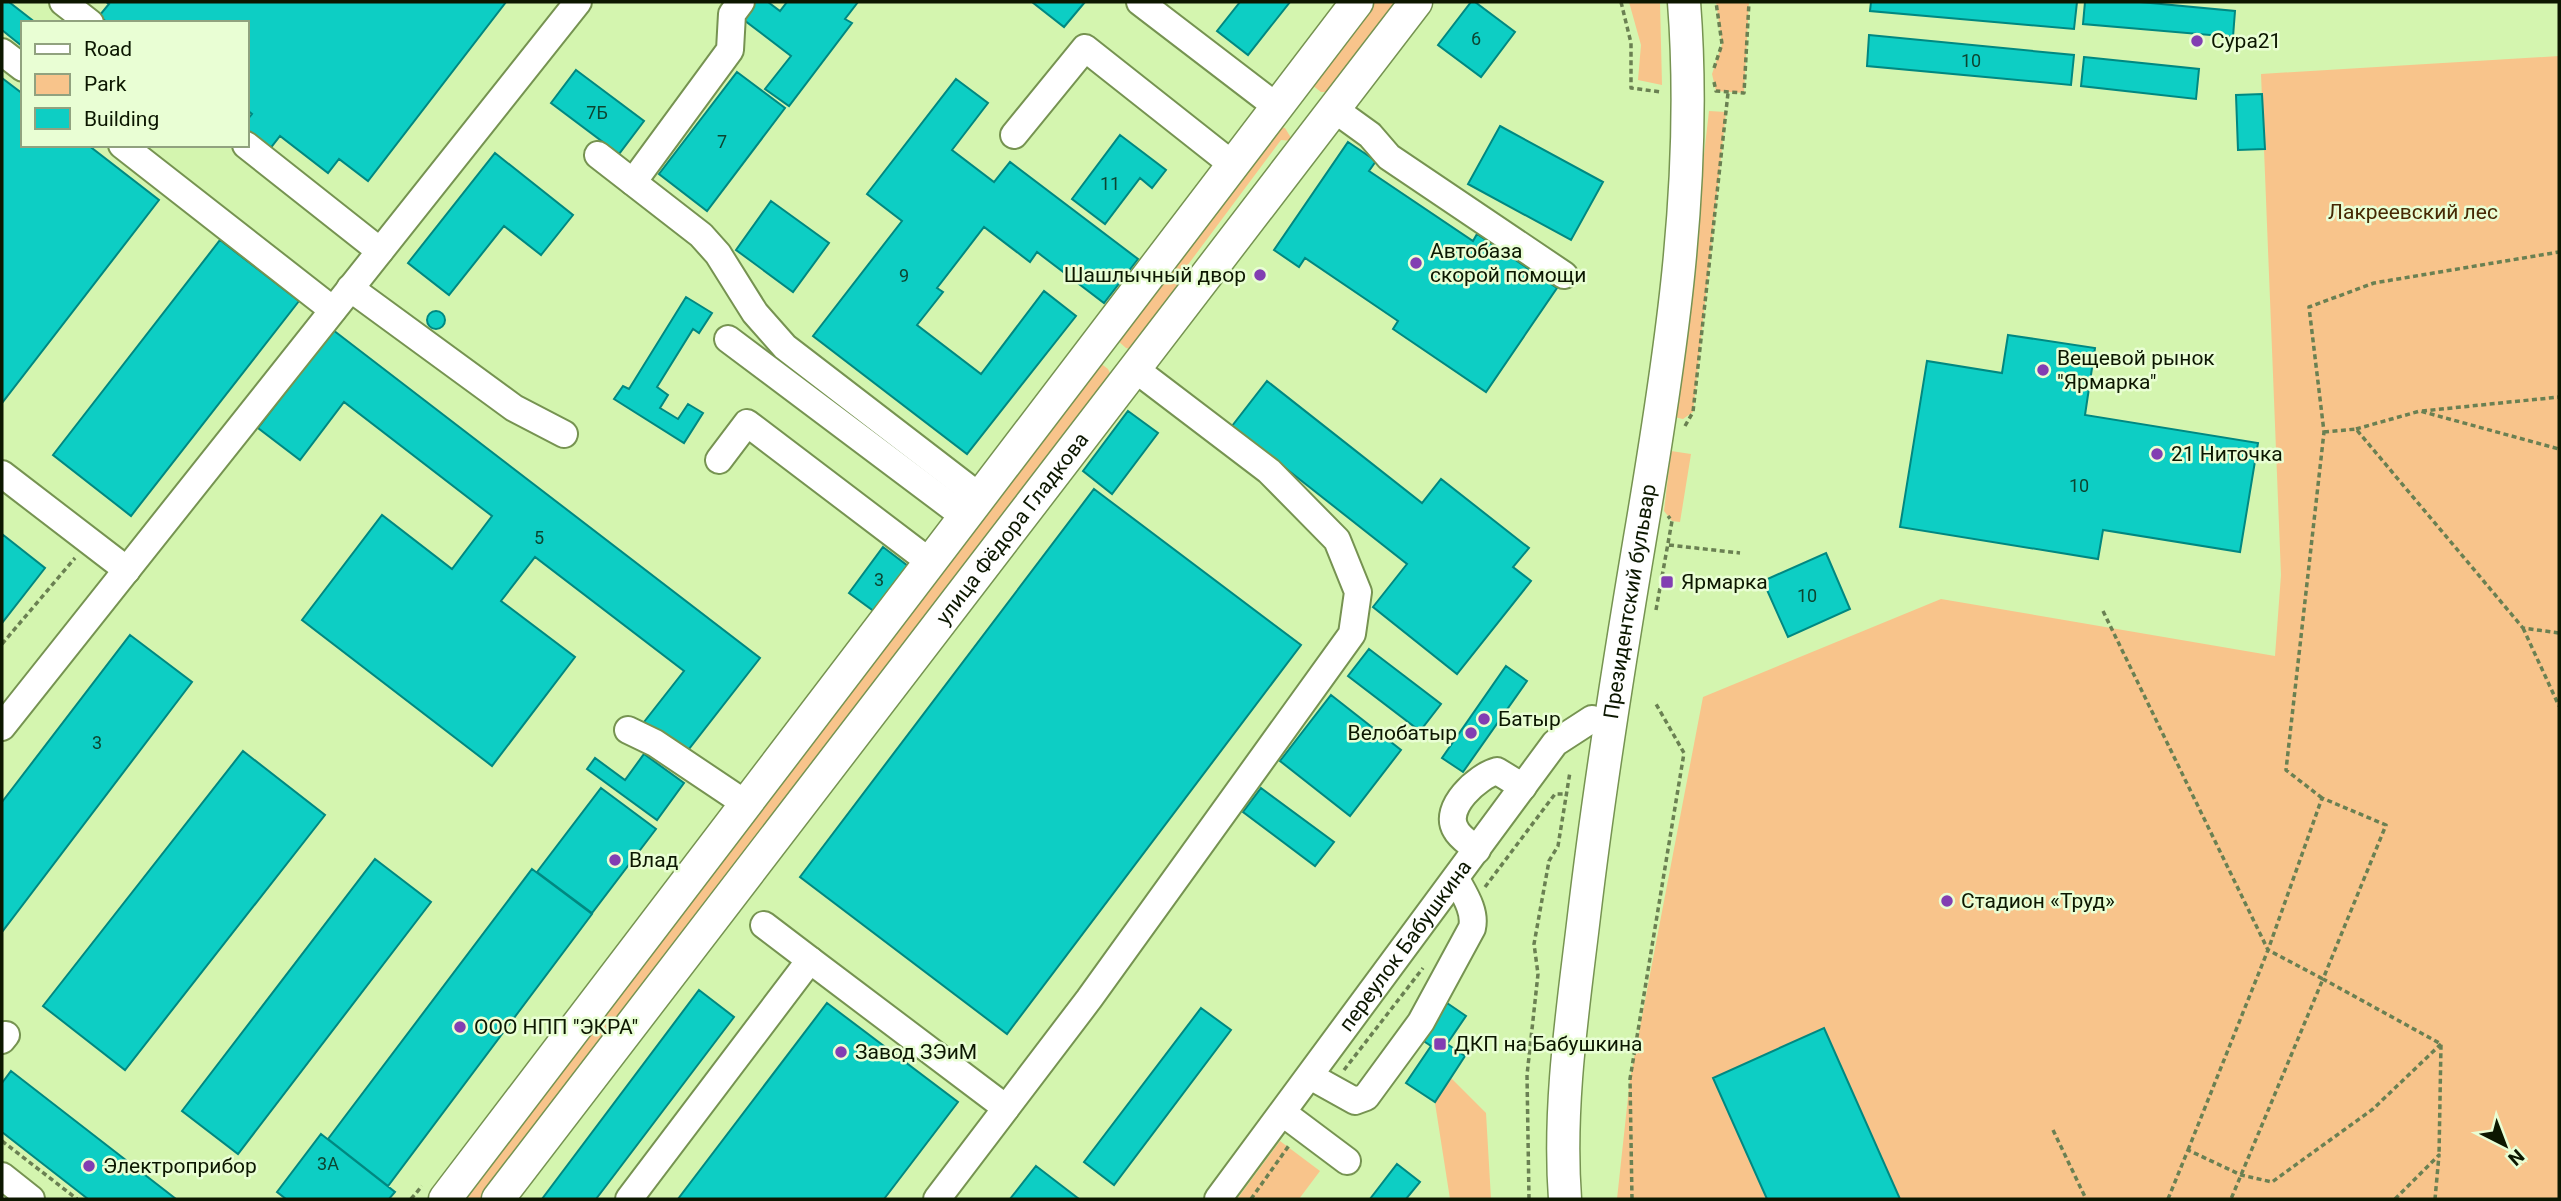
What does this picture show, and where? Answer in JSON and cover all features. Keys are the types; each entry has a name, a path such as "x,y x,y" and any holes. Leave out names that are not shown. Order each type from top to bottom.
{"main road":[{"path":"445,1199 1357,2"},
{"name":"улица Фёдора Гладкова","path":"498,1199 1416,2"},
{"name":"Президентский бульвар","path":"1565,1199 1565,1097 1602,718 1663,236 1671,80 1668,2"},
{"name":"Президентский бульвар","path":"1546,1199 1545,1127 1552,1025 1602,718 1672,336 1688,148 1684,2"},
{"path":"1282,100 1330,115"},
{"path":"1098,342 1135,369"},
{"path":"575,1028 610,1054"}],"lane":[{"path":"63,2 87,21"},
{"path":"2,727 10,699 127,570 578,2"},
{"path":"633,182 730,50 732,14 741,2"},
{"path":"1140,2 1282,100"},
{"path":"1014,135 1085,48 1233,164"},
{"path":"2,52 21,66"},
{"path":"1330,115 1370,135 1389,157 1564,275"},
{"path":"125,147 333,310"},
{"path":"248,147 380,251"},
{"path":"598,155 701,235 718,254 755,313 785,347 972,507"},
{"path":"350,288 514,408 564,434"},
{"path":"728,339 972,507"},
{"path":"937,1199 1352,634 1358,592 1337,540 1269,471 1135,369"},
{"path":"719,460 747,423 930,562"},
{"path":"2,474 127,570"},
{"name":"переулок Бабушкина","path":"1218,1199 1292,1120 1321,1081 1456,880 1555,743 1602,718"},
{"path":"628,730 655,743 746,804"},
{"path":"1477,850 1456,830 1453,818 1458,804 1475,783 1487,774 1497,771 1523,787"},
{"path":"1321,1081 1355,1101 1366,1097 1428,1010 1474,920 1456,880"},
{"path":"764,925 1006,1108"},
{"path":"629,1199 810,960"},
{"path":"1292,1120 1347,1161"},
{"path":"2,1176 31,1199"}],"path":[{"path":"1621,2 1631,44 1631,88 1661,92"},
{"path":"1716,2 1722,44 1712,74 1716,91 1728,93 1744,93 1749,2"},
{"path":"1693,412 1728,93"},
{"path":"2231,1199 2386,825 2322,798 2286,769 2324,432 2309,307 2374,283 2559,252"},
{"path":"2324,432 2356,429 2420,411 2559,397"},
{"path":"2420,411 2559,449"},
{"path":"2356,429 2524,628 2559,706"},
{"path":"1668,545 1740,553"},
{"path":"2,644 81,551"},
{"path":"2103,611 2268,950 2441,1044"},
{"path":"2524,628 2559,633"},
{"path":"1632,1199 1630,1079 1684,753 1656,704"},
{"path":"1529,1199 1527,1075 1538,974 1534,944 1549,861 1558,846 1570,772"},
{"path":"1470,907 1555,794 1566,794"},
{"path":"2168,1199 2268,950 2322,798"},
{"path":"1321,1081 1429,960"},
{"path":"2188,1150 2241,1175 2272,1182 2373,1109 2441,1044"},
{"path":"2435,1199 2439,1155 2441,1044"},
{"path":"1251,1199 1292,1120"},
{"path":"2053,1130 2086,1199"},
{"path":"2,1141 77,1199"},
{"path":"2395,1199 2439,1155"}],"green space":[{"path":"1364,2 1399,2 1329,92 1321,92 1312,85"},
{"path":"1629,2 1660,2 1662,85 1638,80 1641,45"},
{"path":"1716,2 1749,2 1744,93 1716,91 1712,74 1722,44"},
{"name":"Лакреевский лес","path":"2559,56 2559,1199 1617,1199 1630,1079 1703,697 1941,599 2275,656 2281,575 2261,74"},
{"path":"1709,111 1726,112 1693,412 1683,419 1674,417"},
{"path":"1276,125 1285,128 1293,141 1281,140 1187,266 1194,278 1135,350 1126,348 1118,341"},
{"path":"1099,362 1108,369 1112,377 486,1199 453,1199"},
{"path":"1671,451 1691,454 1680,522 1672,521 1664,511"},
{"path":"1451,1078 1486,1113 1491,1199 1450,1199 1435,1103"},
{"path":"1280,1141 1320,1171 1299,1199 1237,1199"}],"building":[{"path":"2,2 9,2 33,21 21,21 21,45 2,30"},
{"path":"106,2 506,2 368,181 339,159 328,173 280,136 269,150 248,133 248,119 252,114 248,111 248,21 105,21 99,16 109,4"},
{"path":"752,2 768,2 780,11 787,2 858,2 845,19 852,23 789,106 765,89 791,56 740,17"},
{"path":"1032,2 1085,2 1064,27"},
{"path":"1240,2 1290,2 1248,55 1217,31"},
{"path":"1471,2 1475,2 1515,32 1481,77 1438,45"},
{"path":"1871,2 2077,2 2074,29 1870,11"},
{"path":"2085,2 2140,2 2235,11 2233,37 2083,24"},
{"path":"1869,35 2074,55 2071,85 1867,66"},
{"path":"2084,57 2199,69 2196,99 2081,86"},
{"path":"576,70 644,121 619,154 551,103"},
{"path":"737,72 785,108 707,211 659,174"},
{"path":"2,78 21,92 21,147 91,147 159,200 2,403"},
{"path":"956,79 988,103 952,150 994,182 1010,162 1138,259 1104,303 1037,252 1030,262 984,227 937,288 943,292 917,325 981,374 1044,291 1076,316 967,454 813,336 902,221 867,194"},
{"path":"2262,94 2265,149 2238,150 2236,95"},
{"path":"1500,126 1603,182 1571,240 1468,184"},
{"path":"1120,135 1166,170 1152,188 1140,178 1105,224 1072,199"},
{"name":"Автобаза скорой помощи","path":"1348,142 1376,161 1369,171 1473,241 1477,234 1557,288 1486,392 1393,329 1398,321 1305,258 1299,267 1274,250"},
{"path":"495,153 573,215 541,255 504,226 449,295 408,263"},
{"path":"771,201 829,243 793,292 736,250"},
{"path":"220,240 299,301 131,516 53,455"},
{"path":"686,297 712,313 699,333 693,329 657,387 668,395 660,408 678,419 688,404 703,413 684,443 614,399 623,386 629,389"},
{"path":"436,311 442,314 445,320 442,326 436,329 430,326 427,320 430,314"},
{"path":"333,330 760,658 685,754 644,722 684,671 535,557 501,601 575,657 492,766 302,620 382,515 452,569 492,516 344,402 300,460 258,428"},
{"path":"2008,335 2095,348 2085,415 2258,443 2240,552 2103,530 2098,559 1900,527 1927,361 2002,373"},
{"path":"1267,381 1422,503 1441,479 1529,548 1513,567 1531,581 1457,674 1373,607 1407,564 1232,426"},
{"path":"1128,411 1158,433 1112,494 1083,471"},
{"path":"1094,489 1301,645 1007,1034 800,877"},
{"path":"2,534 45,568 2,623"},
{"path":"883,547 908,566 875,612 849,593"},
{"path":"1826,553 1850,609 1788,637 1763,581"},
{"path":"130,635 192,682 2,932 2,802"},
{"path":"1369,649 1441,704 1420,731 1348,676"},
{"name":"Батыр","path":"1506,666 1527,681 1463,772 1442,758"},
{"path":"1331,695 1401,750 1350,816 1280,761"},
{"path":"243,751 325,815 125,1070 43,1006"},
{"path":"644,754 684,783 657,820 587,769 595,758 625,780"},
{"path":"601,788 656,829 592,913 537,872"},
{"path":"1261,788 1334,842 1315,866 1243,812"},
{"path":"375,859 431,902 238,1154 182,1111"},
{"name":"ООО НПП \"ЭКРА\"","path":"532,869 592,914 388,1186 328,1139"},
{"path":"699,990 734,1017 596,1199 542,1199"},
{"name":"Завод ЗЭиМ","path":"827,1003 958,1102 884,1199 678,1199"},
{"path":"1447,1003 1466,1016 1447,1044 1465,1056 1435,1102 1406,1083 1431,1046 1422,1040"},
{"path":"1201,1008 1231,1030 1114,1185 1084,1162"},
{"path":"1824,1028 1900,1199 1767,1199 1713,1078"},
{"name":"Электроприбор","path":"11,1071 176,1199 88,1199 2,1132 2,1083"},
{"path":"321,1134 395,1192 389,1199 286,1199 277,1192"},
{"path":"1397,1164 1420,1182 1406,1199 1370,1199"},
{"path":"1036,1166 1079,1199 1010,1199"}],"place":[{"name":"Сура21","path":"2197,41"},
{"name":"Автобаза скорой помощи","path":"1416,263"},
{"name":"Шашлычный двор","path":"1260,275"},
{"name":"Вещевой рынок \"Ярмарка\"","path":"2043,370"},
{"name":"21 Ниточка","path":"2157,454"},
{"name":"Ярмарка","path":"1667,582"},
{"name":"Батыр","path":"1484,719"},
{"name":"Велобатыр","path":"1471,733"},
{"name":"Влад","path":"615,860"},
{"name":"Стадион «Труд»","path":"1947,901"},
{"name":"ООО НПП \"ЭКРА\"","path":"460,1027"},
{"name":"ДКП на Бабушкина","path":"1440,1044"},
{"name":"Завод ЗЭиМ","path":"841,1052"},
{"name":"Электроприбор","path":"89,1166"}]}
